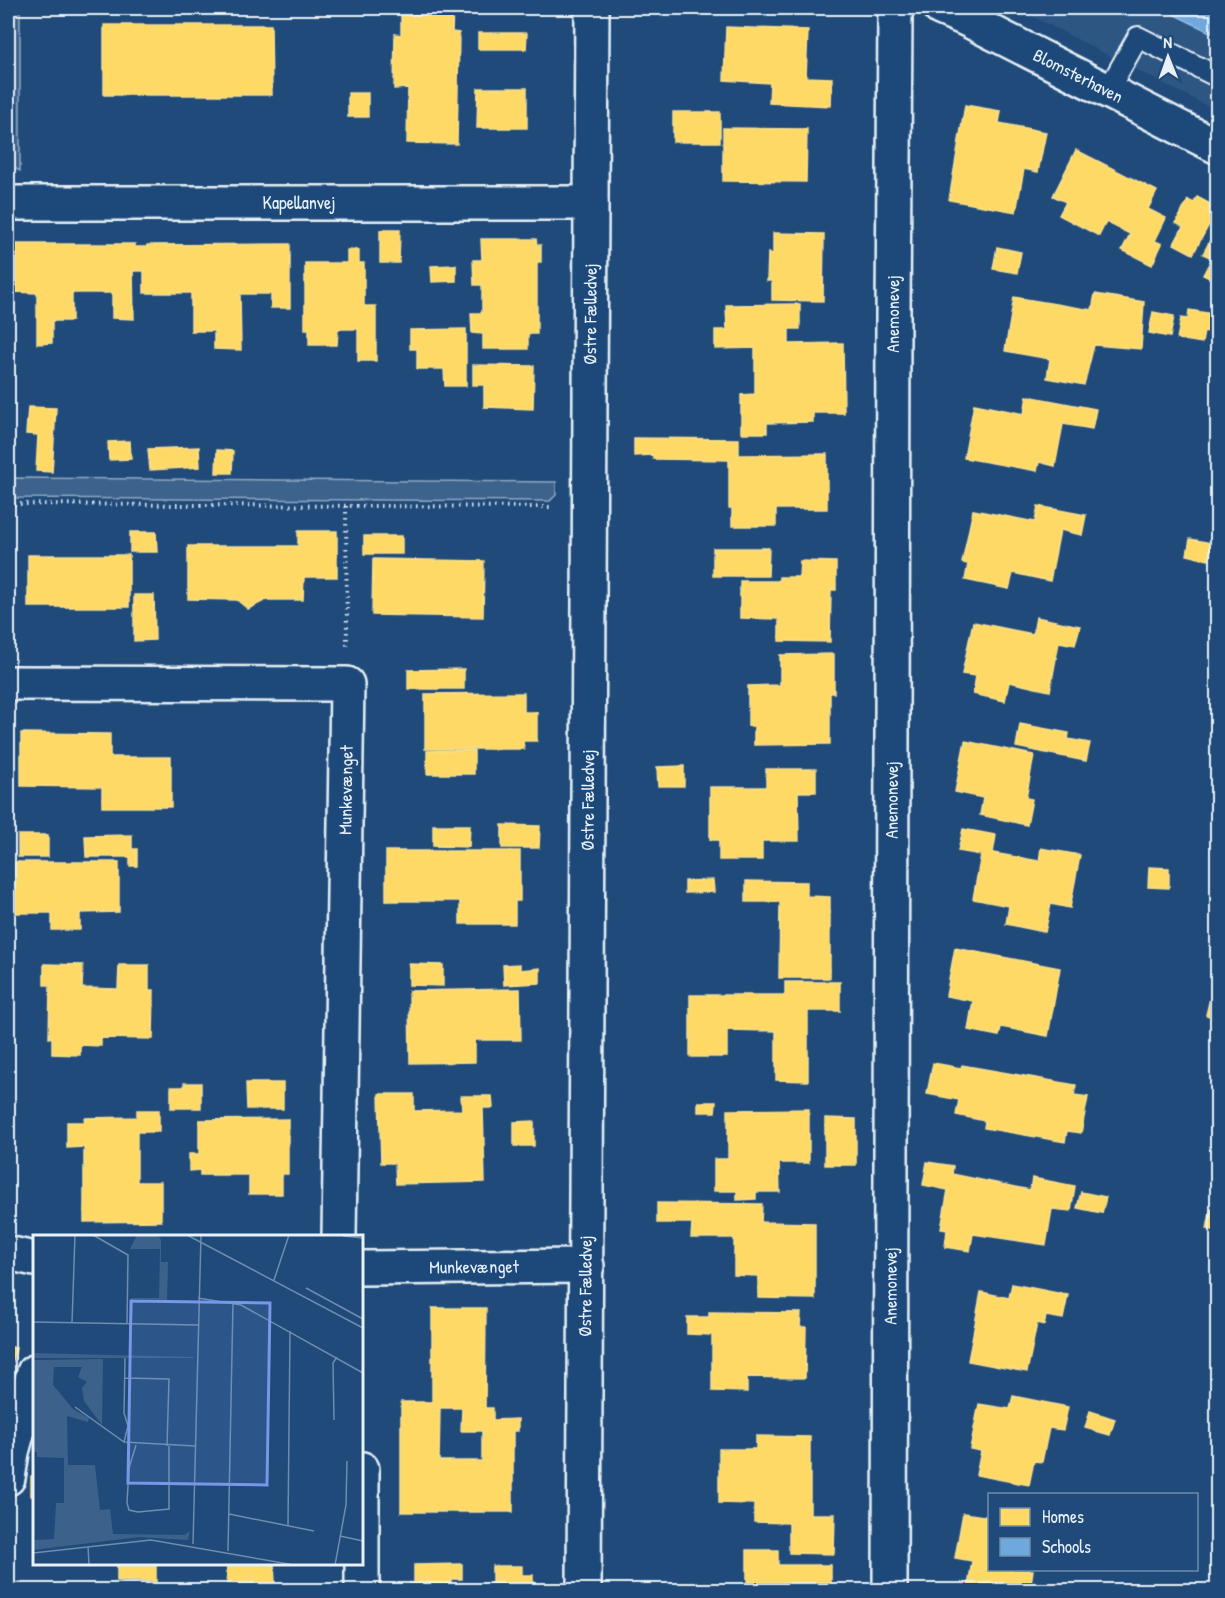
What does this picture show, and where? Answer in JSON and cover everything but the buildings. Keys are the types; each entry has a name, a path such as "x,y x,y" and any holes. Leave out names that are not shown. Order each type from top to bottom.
{"street":[{"name":"Østre Fælledvej","path":"584,1590 592,8"},
{"name":"Anemonevej","path":"890,1590 892,316 895,15 897,8"},
{"name":"Blomsterhaven","path":"940,8 1218,147"},
{"name":"Kapellanvej","path":"8,203 591,203"},
{"path":"8,683 347,684"},
{"name":"Munkevænget","path":"339,1235 347,684"},
{"path":"8,1253 33,1259"},
{"name":"Munkevænget","path":"363,1268 586,1266"},
{"path":"8,1478 12,1452 33,1376"},
{"path":"362,1565 362,1590"}],"lane":[{"path":"1107,92 1138,37 1218,77"}],"path":[{"path":"8,504 589,508"},
{"path":"346,506 347,684"}],"shaded area":[{"path":"8,8 20,8 20,171 8,162"},
{"path":"1016,8 1217,8 1217,111 1100,51"},
{"path":"8,478 556,482 556,495 550,501 8,498"}]}
